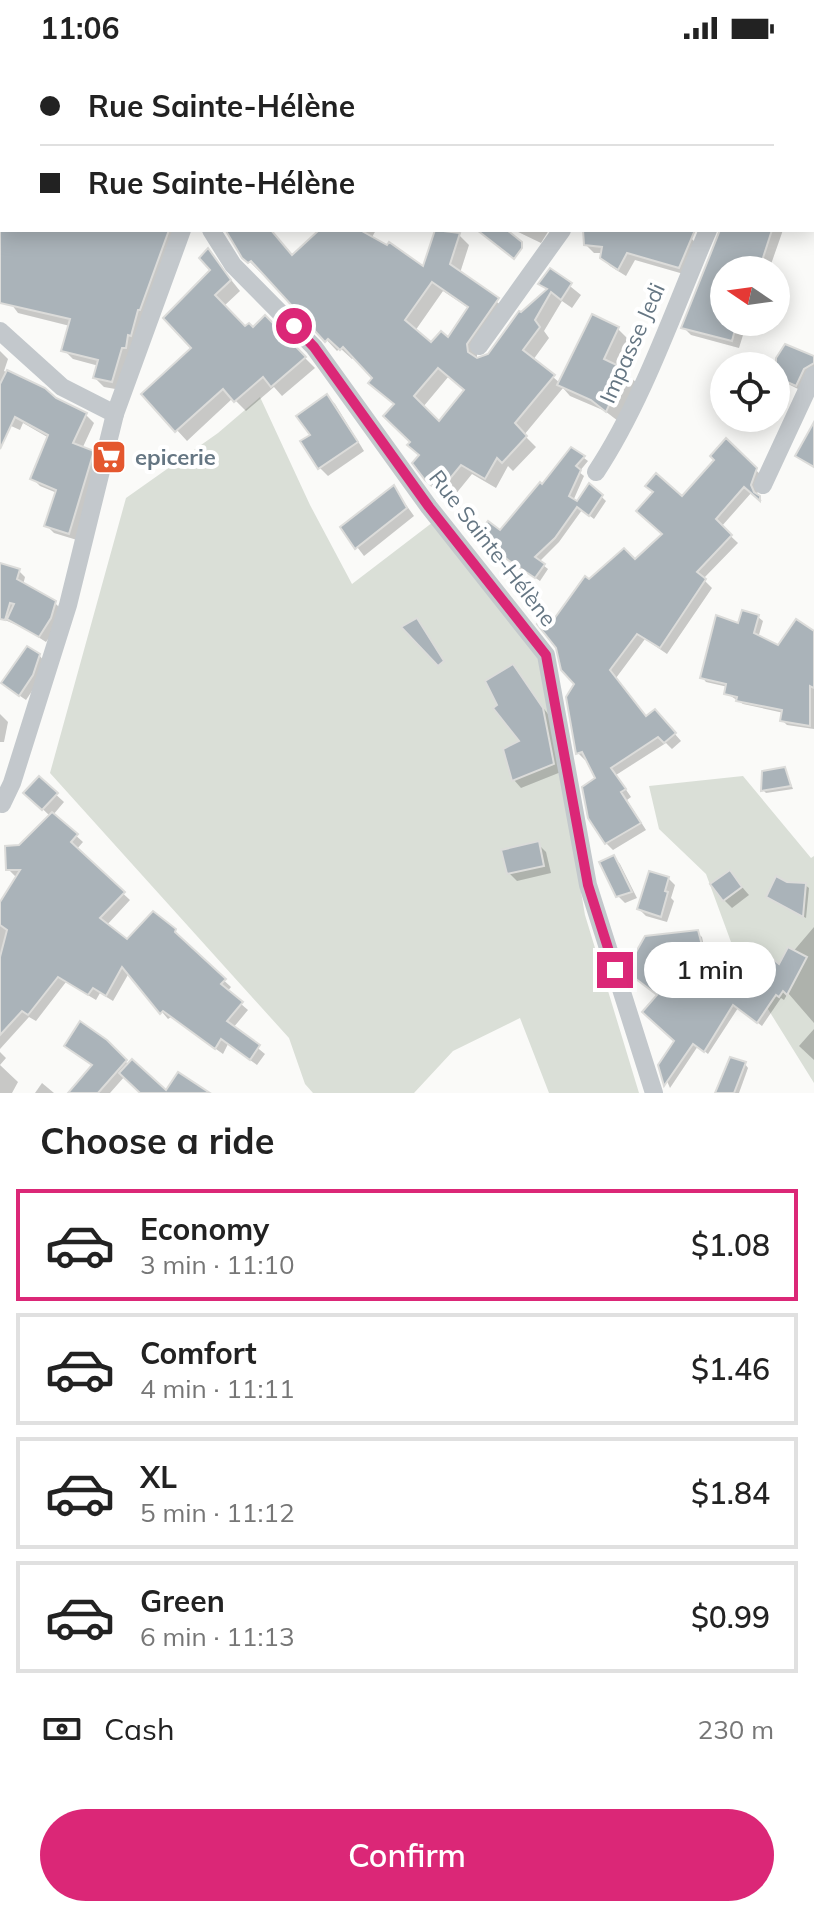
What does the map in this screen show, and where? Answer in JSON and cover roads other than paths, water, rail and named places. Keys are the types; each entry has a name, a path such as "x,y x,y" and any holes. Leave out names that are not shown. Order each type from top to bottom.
{"street":[{"path":"2,804 12,783 68,605 115,414 181,232"},
{"name":"Rue Sainte-Hélène","path":"212,232 233,265 314,347 429,507 546,655 588,885 654,1093"},
{"path":"479,346 561,232"},
{"name":"Impasse Jedi","path":"596,472 611,450 655,357 707,232"},
{"path":"0,331 62,387 115,414"},
{"path":"763,485 814,375"}],"place":[{"name":"epicerie","path":"109,457"}]}
